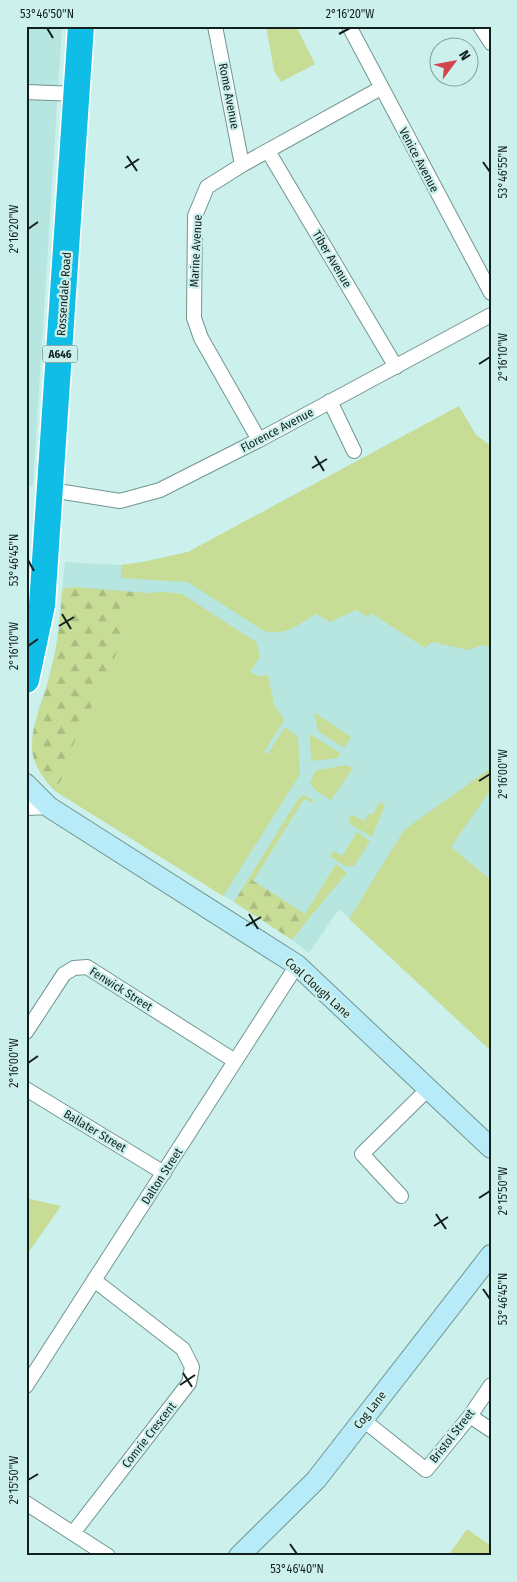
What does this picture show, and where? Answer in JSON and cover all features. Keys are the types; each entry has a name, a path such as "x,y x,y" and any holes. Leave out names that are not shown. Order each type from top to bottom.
{"highway":[{"name":"Rossendale Road","path":"26,680 42,605 81,26"}],"street":[{"name":"Rome Avenue","path":"215,26 242,165"},
{"name":"Venice Avenue","path":"349,26 380,88 491,293"},
{"path":"480,26 491,43"},
{"name":"Marine Avenue","path":"259,440 202,338 194,318 195,216 207,187 242,165 380,88"},
{"path":"26,92 77,94"},
{"name":"Tiber Avenue","path":"268,151 396,367"},
{"name":"Florence Avenue","path":"51,490 120,501 160,490 259,440 491,315"},
{"path":"330,401 354,451"},
{"name":"Coal Clough Lane","path":"26,784 49,807 297,965 491,1148"},
{"path":"26,808 49,807"},
{"name":"Dalton Street","path":"26,1386 297,965"},
{"name":"Fenwick Street","path":"26,1032 64,974 74,968 87,968 235,1061"},
{"name":"Ballater Street","path":"26,1089 164,1172"},
{"path":"401,1196 362,1154 428,1089"},
{"name":"Cog Lane","path":"239,1556 316,1480 491,1255"},
{"name":"Comrie Crescent","path":"73,1533 189,1384 192,1367 183,1349 94,1280"},
{"name":"Bristol Street","path":"362,1419 426,1470 470,1416 491,1385"},
{"path":"470,1416 491,1430"},
{"path":"26,1503 108,1556"}],"shaded area":[{"path":"26,26 62,26 33,486 26,487"},
{"path":"459,406 476,435 491,446 491,1051 339,909 309,953 234,902 55,791 46,781 35,762 32,744 39,707 47,685 56,648 65,562 121,565 188,552"}],"green space":[{"path":"266,26 296,26 315,64 281,82 274,71"},
{"path":"459,406 476,435 491,446 491,647 483,645 468,650 432,642 425,648 371,613 368,617 356,610 330,622 316,614 290,629 270,632 262,630 188,582 121,578 121,565 188,552"},
{"path":"65,588 147,593 117,618 117,627 123,637 71,750 62,762 59,770 63,776 55,791 42,775 33,758 32,737 55,650 62,591"},
{"path":"165,592 182,594 256,642 260,656 250,672 259,676 268,675 274,704 284,720 264,752 268,754 284,728 298,737 300,774 223,896 55,791 63,776 59,770 62,762 71,750 123,637 117,627 117,618 147,593"},
{"path":"314,712 351,737 344,748 318,731"},
{"path":"310,734 340,753 338,758 311,761"},
{"path":"347,765 353,768 331,800 315,790 310,783 314,773 318,770"},
{"path":"491,768 491,789 451,847 491,880 491,1051 349,919 404,830"},
{"path":"303,795 312,799 313,803 304,799 253,881 249,878 298,799"},
{"path":"380,802 385,805 372,837 350,824 349,816 353,815 364,821 370,813 372,815"},
{"path":"357,832 370,841 355,865 345,866 330,856 334,851 342,856"},
{"path":"336,864 347,873 310,917 305,914"},
{"path":"249,878 310,917 292,940 234,902"},
{"path":"26,1198 61,1206 26,1256"},
{"path":"467,1529 491,1546 491,1556 448,1556"}]}
